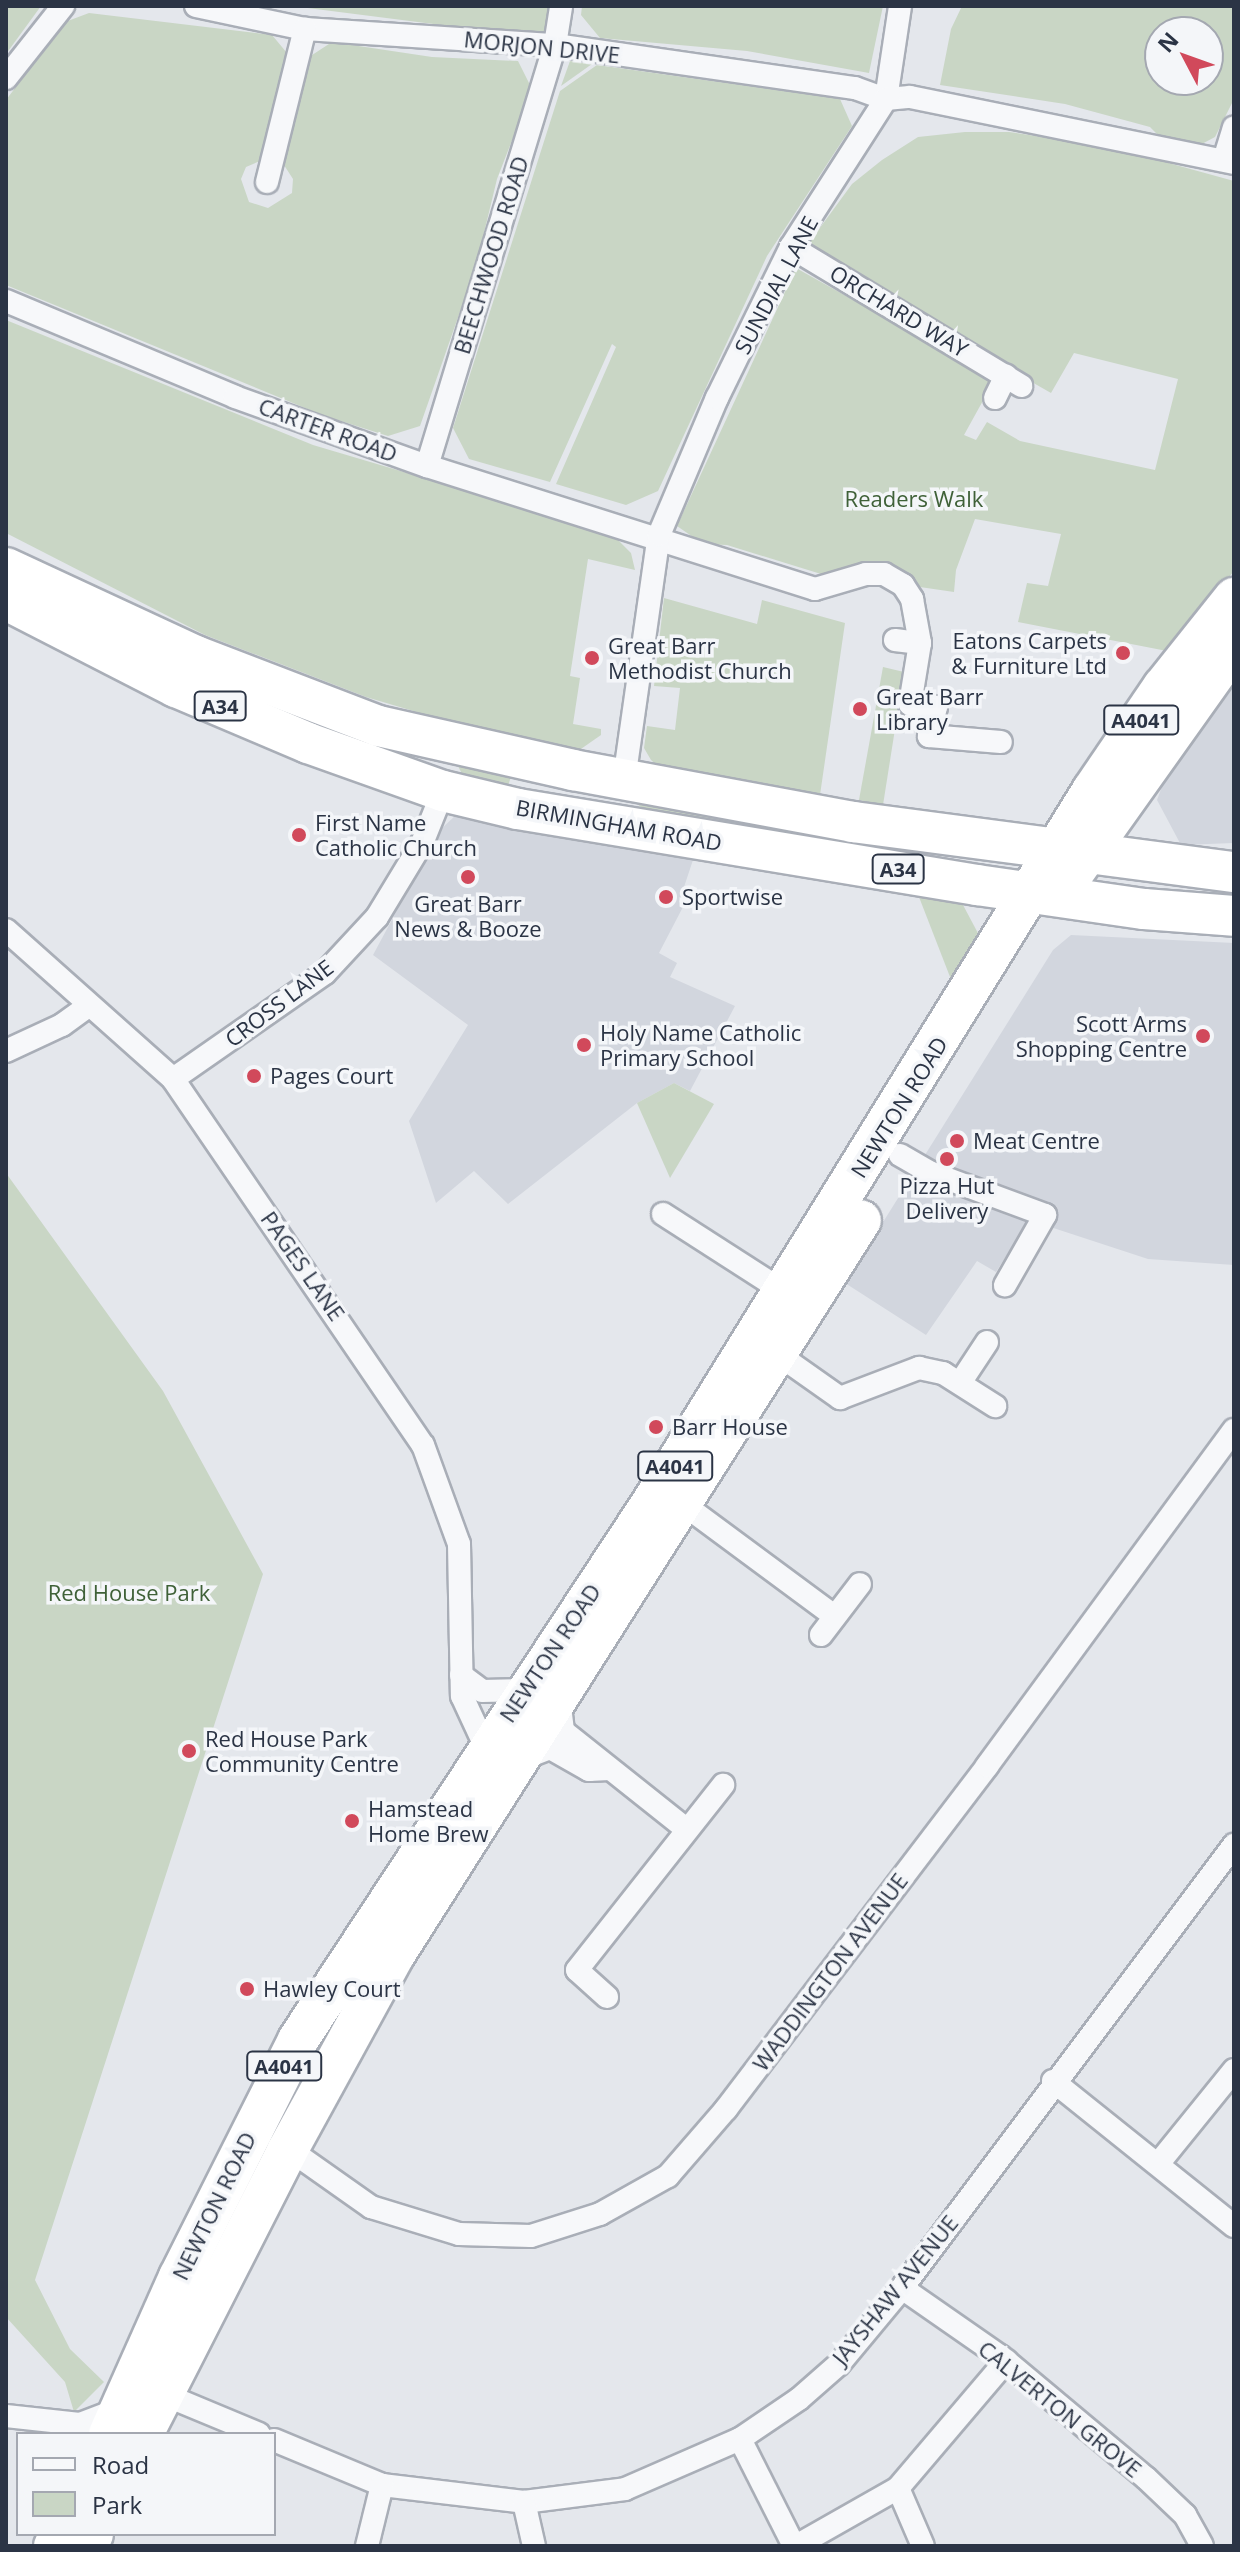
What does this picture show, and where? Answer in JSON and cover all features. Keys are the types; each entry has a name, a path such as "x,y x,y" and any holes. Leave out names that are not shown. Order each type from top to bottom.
{"highway":[{"name":"BIRMINGHAM ROAD","path":"6,568 305,700 378,726 624,780 853,822 1057,874"},
{"name":"A4041","path":"1057,874 1148,763 1234,598"},
{"name":"BIRMINGHAM ROAD","path":"6,600 190,693 308,743 443,791 615,824 1057,874"},
{"name":"A4041","path":"1057,874 1193,675 1234,647"},
{"path":"305,700 319,718 434,759 445,767 443,791"},
{"path":"1148,763 1135,793 1130,825 1138,850 1149,864"},
{"path":"615,824 624,780"},
{"name":"A34","path":"1057,874 1149,864 1234,872"},
{"name":"A34","path":"1057,874 1234,901"},
{"name":"A34","path":"1057,874 1234,916"},
{"name":"NEWTON ROAD","path":"125,2425 218,2196 268,2097 361,1937 498,1758 542,1693 683,1504 779,1355 900,1155 1057,874"},
{"name":"NEWTON ROAD","path":"542,1693 651,1504 783,1291 1057,874"},
{"name":"NEWTON ROAD","path":"125,2425 163,2394 287,2151 498,1758"}],"street":[{"path":"6,78 63,6"},
{"name":"MORJON DRIVE","path":"196,6 305,29 555,45 855,88 886,99"},
{"name":"BEECHWOOD ROAD","path":"427,466 555,45 561,6"},
{"path":"900,6 886,99 910,97 1229,161 1234,128"},
{"path":"267,182 305,29"},
{"name":"SUNDIAL LANE","path":"624,780 659,535 717,398 791,247 886,99"},
{"name":"ORCHARD WAY","path":"791,247 1014,380 995,398"},
{"name":"CARTER ROAD","path":"6,301 235,397 427,466 659,535"},
{"path":"659,535 815,589 866,574 884,574 903,585 912,599 920,643 910,704 936,707 929,736 1001,742"},
{"path":"895,640 920,643"},
{"name":"CROSS LANE","path":"173,1079 325,973 377,917 423,841 443,791"},
{"name":"PAGES LANE","path":"6,930 87,1007 173,1079 423,1445 459,1544 462,1696 498,1758"},
{"path":"6,1051 62,1025 87,1007"},
{"path":"900,1155 929,1172 1045,1215 1005,1285"},
{"path":"663,1214 783,1291"},
{"path":"960,1383 987,1342"},
{"path":"779,1355 840,1398 919,1368 960,1383 995,1406"},
{"name":"WADDINGTON AVENUE","path":"268,2097 267,2122 287,2151 371,2207 459,2234 531,2236 600,2214 668,2176 726,2109 987,1766 1234,1430"},
{"path":"683,1504 833,1615"},
{"path":"821,1635 833,1615 860,1584"},
{"path":"461,1675 482,1691 542,1693 563,1731 686,1829"},
{"path":"498,1758 550,1748 589,1770 609,1769"},
{"path":"607,1997 577,1970 723,1785"},
{"name":"JAYSHAW AVENUE","path":"276,2441 382,2485 524,2502 625,2489 740,2439 799,2399 839,2364 902,2288 1053,2081 1234,1845"},
{"path":"1158,2164 1234,2070"},
{"path":"1053,2081 1234,2226"},
{"path":"218,2196 261,2154 287,2151"},
{"name":"CALVERTON GROVE","path":"902,2288 1006,2361 1185,2515 1202,2546"},
{"path":"740,2439 795,2546 898,2488 1006,2361"},
{"path":"163,2394 254,2432"},
{"path":"6,2416 61,2428 80,2424 125,2425"},
{"path":"367,2546 382,2485"},
{"path":"898,2488 923,2546"},
{"path":"524,2502 534,2546"}],"shaded area":[{"path":"1234,674 1234,843 1181,845 1157,800 1169,768"},
{"name":"Holy Name Catholic Primary School","path":"455,816 693,860 679,902 684,905 659,953 677,963 670,977 735,1006 690,1091 674,1083 637,1103 508,1204 474,1171 436,1203 409,1121 468,1025 373,955 440,830"},
{"path":"1071,935 1234,943 1234,1265 1148,1259 1029,1220 996,1272 977,1261 926,1335 845,1283 1053,950"}],"green space":[{"path":"6,6 41,6 6,54"},
{"path":"292,6 553,6 552,32 544,38"},
{"path":"582,6 883,6 869,73 747,51 600,38 581,15"},
{"path":"962,6 1234,6 1234,99 1215,137 1196,147 1159,136 1150,127 1065,104 940,85 951,29"},
{"path":"89,13 272,35 287,53 267,130 274,132 267,158 246,167 241,179 249,202 268,208 292,193 293,179 282,162 306,59 332,42 432,57 518,61 532,89 497,179 476,266 420,426 388,436 322,415 6,285 6,100 65,22"},
{"path":"570,61 592,64 561,86"},
{"path":"597,65 840,99 852,126 767,256 658,491 626,505 556,484 616,347 612,344 550,482 469,459 453,428 560,91"},
{"name":"Readers Walk","path":"965,132 1009,132 1114,148 1234,181 1234,571 1167,651 1018,622 1027,583 1048,586 1061,534 975,519 956,570 954,592 913,586 867,565 821,574 727,545 703,544 677,526 796,268 989,376 990,388 964,435 976,440 987,422 1020,441 1155,470 1178,379 1074,353 1051,393 803,251 852,184 882,160 918,137"},
{"path":"6,320 313,445 593,528 618,540 631,553 635,570 588,559 570,676 580,678 573,724 601,729 601,735 578,751 491,734 366,697 205,635 6,533"},
{"path":"664,598 757,624 762,600 845,623 820,795 688,770 687,775 662,770 651,760 644,748 647,726 675,730 680,688 654,686"},
{"path":"883,667 904,672 883,805 859,800"},
{"path":"453,756 513,770 508,786 464,778"},
{"path":"633,800 893,844 891,856 733,829 643,809"},
{"path":"919,897 963,905 980,937 952,982"},
{"path":"674,1083 714,1104 670,1178 637,1103"},
{"name":"Red House Park","path":"6,1173 163,1391 263,1574 35,2280 70,2349 104,2382 74,2412 65,2382 6,2317"}],"place":[{"name":"Eatons Carpets & Furniture Ltd","path":"1123,653"},
{"name":"Great Barr Methodist Church","path":"592,658"},
{"name":"Great Barr Library","path":"860,709"},
{"name":"First Name Catholic Church","path":"299,835"},
{"name":"Great Barr News & Booze","path":"468,877"},
{"name":"Sportwise","path":"666,897"},
{"name":"Scott Arms Shopping Centre","path":"1203,1036"},
{"name":"Holy Name Catholic Primary School","path":"584,1045"},
{"name":"Pages Court","path":"254,1076"},
{"name":"Meat Centre","path":"957,1141"},
{"name":"Pizza Hut Delivery","path":"947,1159"},
{"name":"Barr House","path":"656,1427"},
{"name":"Red House Park Community Centre","path":"189,1751"},
{"name":"Hamstead Home Brew","path":"352,1821"},
{"name":"Hawley Court","path":"247,1989"}]}
